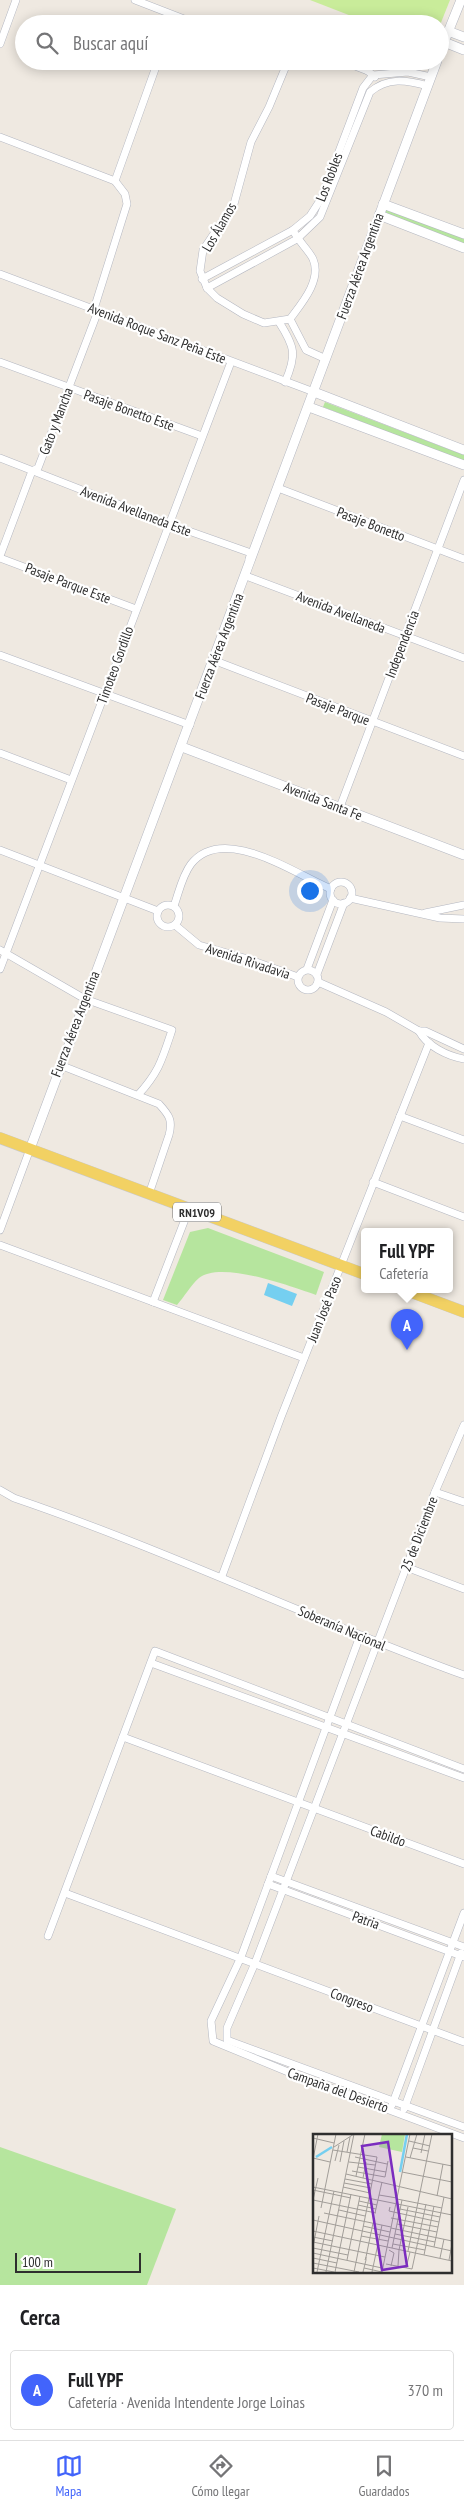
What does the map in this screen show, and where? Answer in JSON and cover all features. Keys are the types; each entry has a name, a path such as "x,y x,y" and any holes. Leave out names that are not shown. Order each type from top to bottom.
{"main road":[{"name":"RN1V09","path":"0,1138 361,1273"},
{"path":"414,1293 464,1312"}],"street":[{"path":"0,44 16,0"},
{"path":"135,0 175,15"},
{"path":"449,30 461,0"},
{"path":"449,32 464,37"},
{"path":"449,44 464,50"},
{"path":"0,137 115,181 155,70"},
{"name":"Los Álamos","path":"202,279 200,262 204,250 234,204 251,142 269,107 284,70"},
{"path":"363,70 370,73 380,83 398,80 429,81"},
{"name":"Los Robles","path":"202,279 293,230 318,207 370,70"},
{"name":"Fuerza Aérea Argentina","path":"0,1230 123,897 182,747 212,660 246,576 433,70"},
{"path":"370,73 408,72 429,81"},
{"name":"Los Robles","path":"208,288 297,239 320,217 370,92 380,83"},
{"name":"Gato y Mancha","path":"0,557 32,471 38,468 70,388 96,310 128,204 125,194 115,181"},
{"path":"383,204 464,234"},
{"path":"379,215 464,248"},
{"path":"202,279 217,298 243,314 264,323 290,319 309,290 316,271 312,258 297,239 293,230"},
{"name":"Avenida Roque Sanz Peña Este","path":"0,274 314,392"},
{"path":"290,319 306,350 326,359"},
{"path":"279,322 291,342 294,353 285,382"},
{"name":"Pasaje Bonetto Este","path":"0,362 202,436"},
{"name":"Timoteo Gordillo","path":"0,969 3,951 39,865 105,695 230,362"},
{"path":"314,392 464,450"},
{"path":"309,407 464,465"},
{"name":"Avenida Avellaneda Este","path":"0,458 168,524 250,553 246,576"},
{"name":"Independencia","path":"340,808 464,480"},
{"name":"Pasaje Bonetto","path":"278,488 464,559"},
{"name":"Pasaje Parque Este","path":"0,557 136,609"},
{"name":"Avenida Avellaneda","path":"246,576 464,658"},
{"path":"0,655 190,725"},
{"name":"Pasaje Parque","path":"212,660 464,756"},
{"name":"Avenida Santa Fe","path":"182,747 464,856"},
{"path":"0,753 71,780"},
{"path":"175,925 179,915 174,906 192,862 208,851 223,847 243,850 331,889"},
{"name":"Avenida Rivadavia","path":"0,850 158,911 157,918 161,925 168,927 175,925 199,945 298,977"},
{"path":"344,903 333,900 330,895 331,889 339,882 346,883 350,888 350,898"},
{"path":"318,982 317,974 344,903 350,898"},
{"path":"350,898 440,918 464,919"},
{"path":"307,969 333,900"},
{"path":"424,913 464,904"},
{"path":"158,911 163,906 174,906"},
{"path":"3,951 85,999 172,1030 160,1066 154,1077 138,1096"},
{"name":"Avenida Rivadavia","path":"317,974 307,969 301,972 298,977 299,984 307,990 314,988 318,982 386,1012 419,1031 429,1043 454,1057 464,1059"},
{"name":"Avenida Rivadavia","path":"419,1031 425,1031 464,1049"},
{"name":"Juan José Paso","path":"222,1576 304,1358 429,1043"},
{"path":"60,1065 159,1104 170,1116 172,1126 149,1194"},
{"path":"400,1116 464,1140"},
{"path":"373,1182 464,1217"},
{"path":"153,1302 189,1209"},
{"path":"0,1245 304,1358"},
{"name":"25 de Diciembre","path":"227,2040 227,2028 255,1963 312,1809 378,1644 435,1492 464,1425"},
{"name":"Soberanía Nacional","path":"0,1490 14,1498 222,1576 378,1644 464,1675"},
{"path":"435,1492 464,1502"},
{"path":"406,1567 464,1589"},
{"path":"241,1957 360,1636"},
{"path":"48,1936 155,1651 330,1716 464,1769"},
{"path":"151,1663 326,1729 342,1733 464,1778"},
{"name":"Cabildo","path":"123,1737 312,1809 464,1864"},
{"name":"Patria","path":"271,1876 284,1886 462,1956"},
{"name":"Patria","path":"268,1884 284,1886 464,1946"},
{"name":"Congreso","path":"64,1892 464,2042"},
{"path":"390,2110 464,1913"},
{"path":"402,2114 462,1956 464,1946"},
{"name":"Campaña del Desierto","path":"241,1957 211,2021 213,2041 464,2138"},
{"name":"Campaña del Desierto","path":"227,2040 464,2127"}],"green space":[{"path":"310,0 450,0 444,15 349,15"},
{"path":"383,204 464,234 464,248 379,215"},
{"path":"325,402 464,455 464,461 323,407"},
{"path":"208,1228 324,1272 316,1295 274,1281 239,1273 223,1272 209,1273 199,1278 177,1305 163,1300 190,1232"},
{"path":"0,2147 176,2209 147,2285 0,2285"}],"water":[{"path":"268,1283 297,1294 292,1306 264,1295"}],"place":[{"name":"Full YPF","path":"407,1350"}]}
